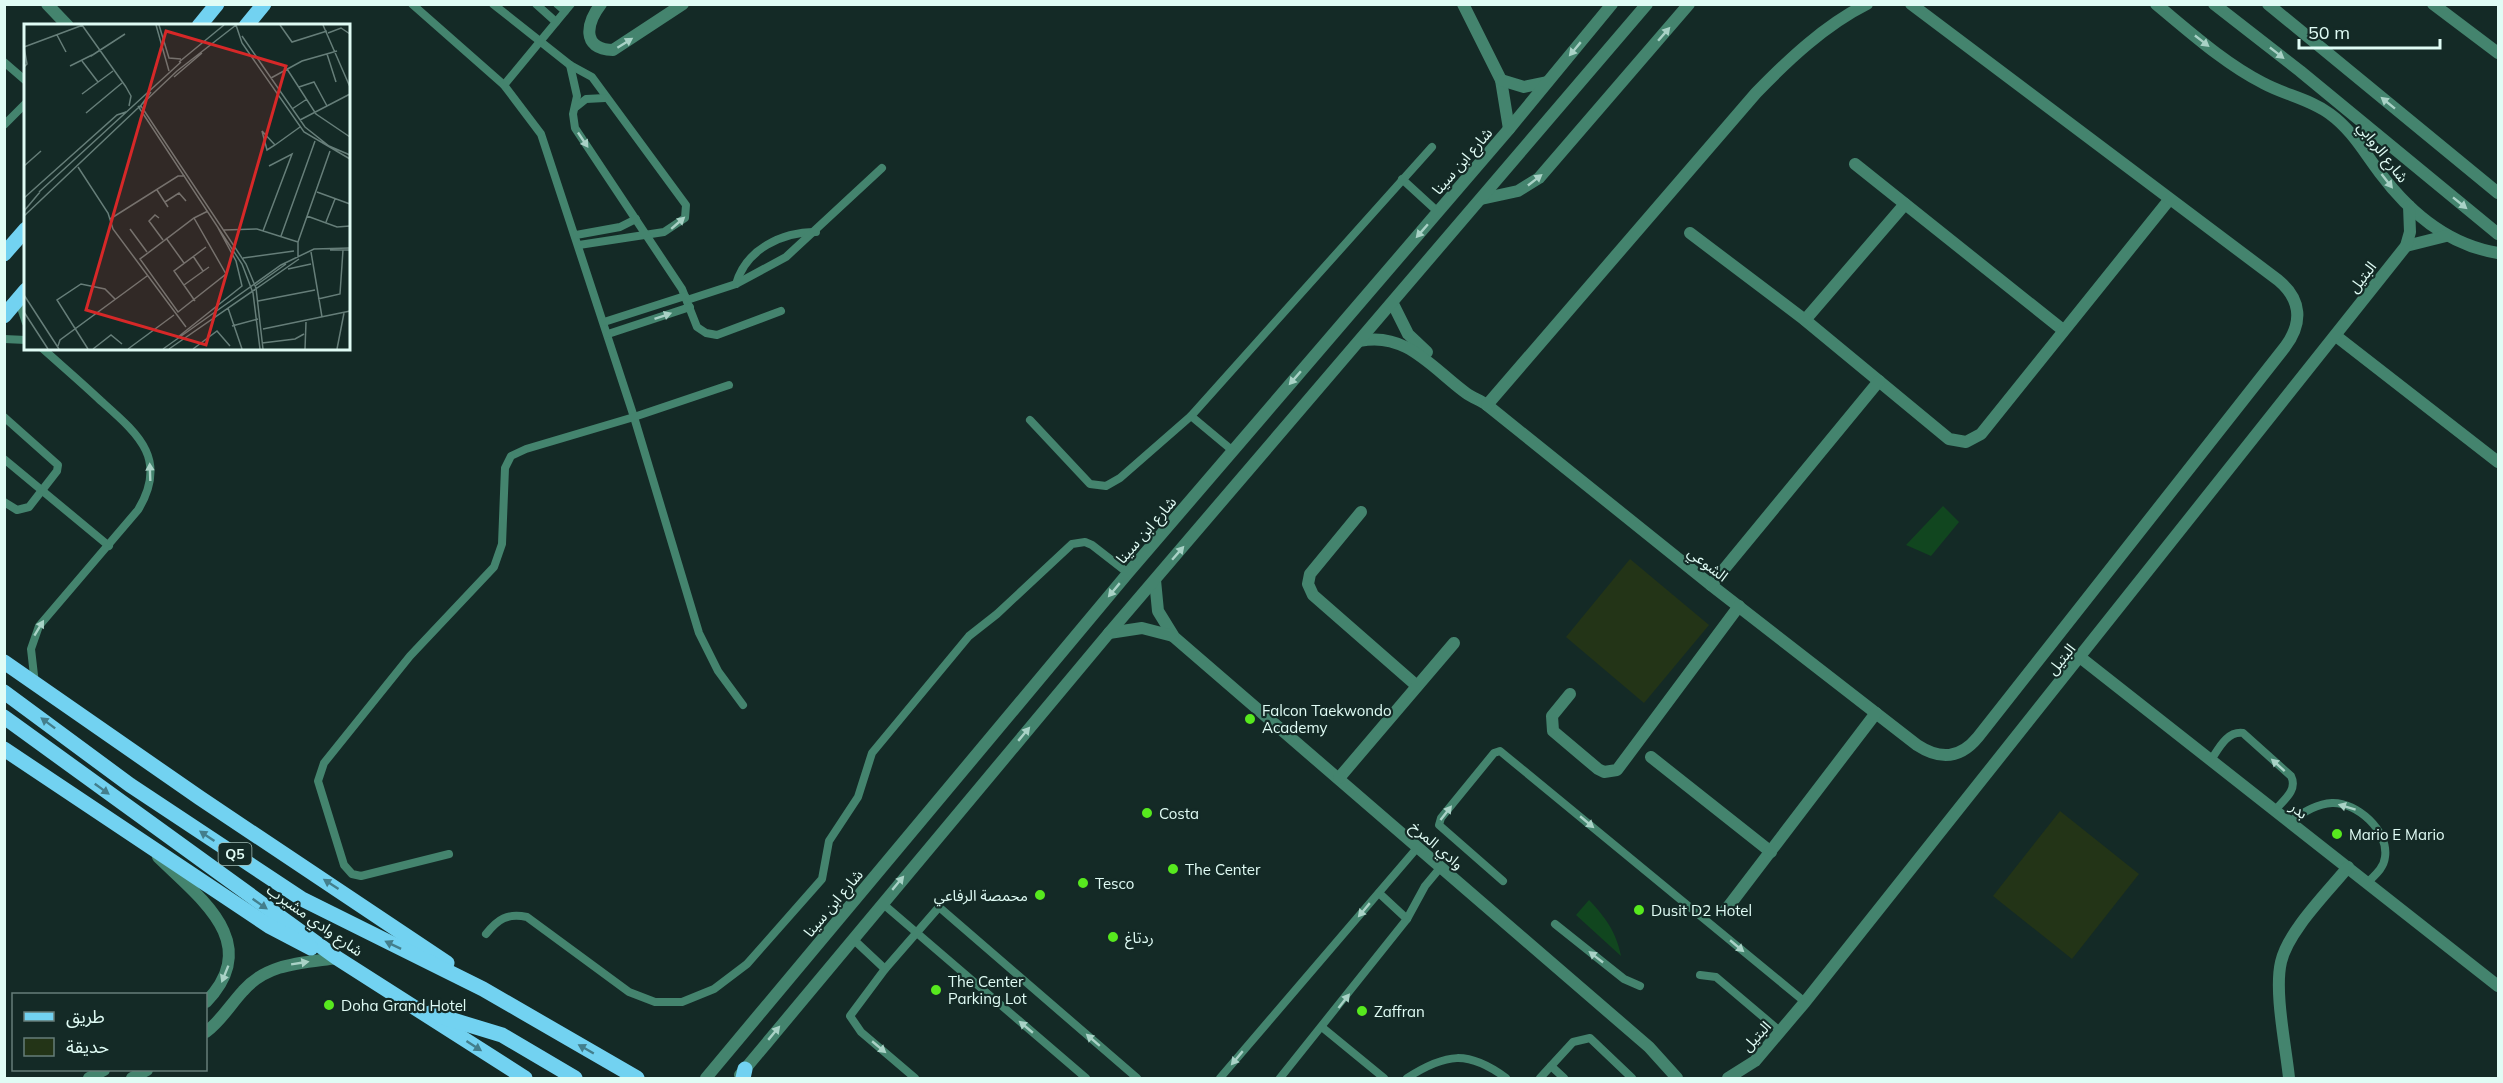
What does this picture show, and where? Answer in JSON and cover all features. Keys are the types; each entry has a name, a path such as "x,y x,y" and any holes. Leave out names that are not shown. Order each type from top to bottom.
{"main road":[{"path":"201,24 217,4"},
{"path":"248,24 264,4"},
{"path":"4,254 24,231"},
{"path":"4,316 22,295"},
{"name":"شارع وادي مشيرب","path":"4,662 208,804 415,940 483,989"},
{"name":"شارع وادي مشيرب","path":"4,692 130,785 302,899 483,989 637,1078"},
{"name":"شارع وادي مشيرب","path":"4,717 337,958 525,1078"},
{"path":"4,749 277,931 337,958"},
{"path":"416,1009 496,1032 575,1078"}],"street":[{"path":"47,4 66,24"},
{"path":"601,4 590,18 588,31 594,43 606,50 613,50 683,4"},
{"path":"1463,4 1501,80 1509,129"},
{"name":"شارع ابن سينا","path":"706,1078 1128,573 1509,129 1612,4"},
{"path":"742,1075 882,903 1109,633 1393,304 1647,4"},
{"path":"1481,199 1518,191 1539,178 1689,4"},
{"path":"1485,404 1756,93 1815,40 1867,4"},
{"name":"الشوعي","path":"1393,304 1407,334 1485,404 1711,585 1917,745 1937,755 1949,756 1970,746 2293,337 2298,325 2298,312 2288,288 1911,4"},
{"name":"شارع الروابي","path":"2156,4 2230,63 2264,84 2328,113 2361,145 2379,171 2409,206 2446,236 2479,250 2499,253"},
{"name":"شارع الروابي","path":"2214,4 2300,71 2499,234"},
{"path":"2268,4 2499,193"},
{"path":"2433,4 2499,53"},
{"path":"1501,80 1524,87 1547,82"},
{"path":"1855,164 2063,330"},
{"path":"1690,232 1804,320 1949,439 1966,442 1981,434 2169,200"},
{"path":"1804,320 1905,204"},
{"path":"2409,206 2410,232 2406,246 2446,236"},
{"name":"البتيل","path":"1728,1078 1755,1061 1781,1032 2081,658 2406,246"},
{"path":"2336,336 2499,462"},
{"name":"الشوعي","path":"1360,341 1386,338 1398,342 1485,404"},
{"path":"1711,585 1879,381"},
{"path":"1361,512 1310,574 1308,584 1314,595 1417,686"},
{"name":"وادي المرخ","path":"1155,580 1158,611 1174,637 1649,1047 1677,1078"},
{"path":"1570,694 1552,716 1553,731 1598,769 1604,772 1617,770 1739,606"},
{"name":"وادي المرخ","path":"1109,633 1142,628 1174,637"},
{"path":"1339,778 1454,642"},
{"name":"بدر","path":"2081,658 2499,986"},
{"path":"1725,911 1876,713"},
{"path":"1651,757 1771,852"},
{"path":"144,844 208,906 225,931 229,951 226,975 207,1001"},
{"path":"2289,1078 2280,985 2281,961 2291,940 2348,867"},
{"path":"207,1031 223,1017 250,983 267,971 337,958"}],"lane":[{"path":"412,4 504,85 541,134 608,334 699,633 718,671 743,705"},
{"path":"493,4 570,65 592,77 605,98 688,209 685,218 664,232 579,245"},
{"path":"536,4 556,22"},
{"path":"504,85 568,8 557,4"},
{"path":"4,62 24,79"},
{"path":"570,65 576,85 575,128 687,301 697,327 711,335 722,333 781,311"},
{"path":"576,107 586,99 605,98"},
{"path":"4,125 24,105"},
{"path":"1030,420 1090,484 1106,486 1120,478 1191,416 1432,147"},
{"path":"608,334 687,301 736,284 786,257 816,232 882,168"},
{"path":"1402,178 1438,212"},
{"path":"576,235 620,227 636,219"},
{"path":"736,284 743,267 757,251 785,237 816,232"},
{"path":"604,322 687,301"},
{"path":"4,339 24,340"},
{"path":"35,684 31,649 39,626 109,546 146,496 151,465 147,450 139,436 44,350"},
{"path":"450,854 361,876 352,874 344,865 318,781 321,770 351,728 410,656 494,567 502,544 505,468 512,456 525,449 634,417 729,385"},
{"path":"1191,416 1233,451"},
{"path":"4,417 58,465 42,490 25,509 13,509 4,502"},
{"path":"4,459 109,546"},
{"path":"486,934 497,920 512,914 527,917 641,999 668,1003 682,1002 714,989 747,964 822,879 829,841 858,798 872,753 969,636 997,614 1072,544 1085,542 1092,545 1128,573"},
{"path":"2211,760 2229,735 2235,732 2243,733 2291,776 2295,783 2293,789 2275,810"},
{"path":"1503,881 1439,825 1441,818 1456,799 1494,753 1500,751 1805,1002"},
{"path":"2290,821 2310,808 2323,805 2346,805 2357,809 2383,838 2386,854 2383,865 2367,883"},
{"path":"1220,1078 1418,848"},
{"path":"1280,1078 1323,1028 1407,919 1425,886 1440,868"},
{"path":"1378,893 1407,919"},
{"path":"882,903 1086,1078"},
{"path":"915,1078 853,1024 852,1013 885,969 939,907 1137,1078"},
{"path":"1555,924 1624,979 1640,986"},
{"path":"853,939 885,969"},
{"path":"1700,975 1716,977 1781,1032"},
{"path":"1323,1028 1384,1078"},
{"path":"1540,1078 1573,1042 1590,1038 1632,1078"},
{"path":"1407,1078 1422,1068 1448,1058 1474,1059 1506,1078"},
{"path":"1551,1066 1564,1078"}],"green space":[{"path":"1630,559 1709,625 1644,703 1566,637"},
{"path":"2060,811 2139,874 2072,959 1993,896"}],"shaded area":[{"path":"1943,506 1959,522 1931,556 1906,545"},
{"path":"1589,900 1610,926 1621,956 1576,915"}],"place":[{"name":"Falcon Taekwondo Academy","path":"1250,719"},
{"name":"Costa","path":"1147,813"},
{"name":"Mario E Mario","path":"2337,834"},
{"name":"The Center","path":"1173,869"},
{"name":"Tesco","path":"1083,883"},
{"name":"محمصة الرفاعي","path":"1040,895"},
{"name":"Dusit D2 Hotel","path":"1639,910"},
{"name":"ردتاغ","path":"1113,937"},
{"name":"The Center Parking Lot","path":"936,990"},
{"name":"Doha Grand Hotel","path":"329,1005"},
{"name":"Zaffran","path":"1362,1011"}]}
